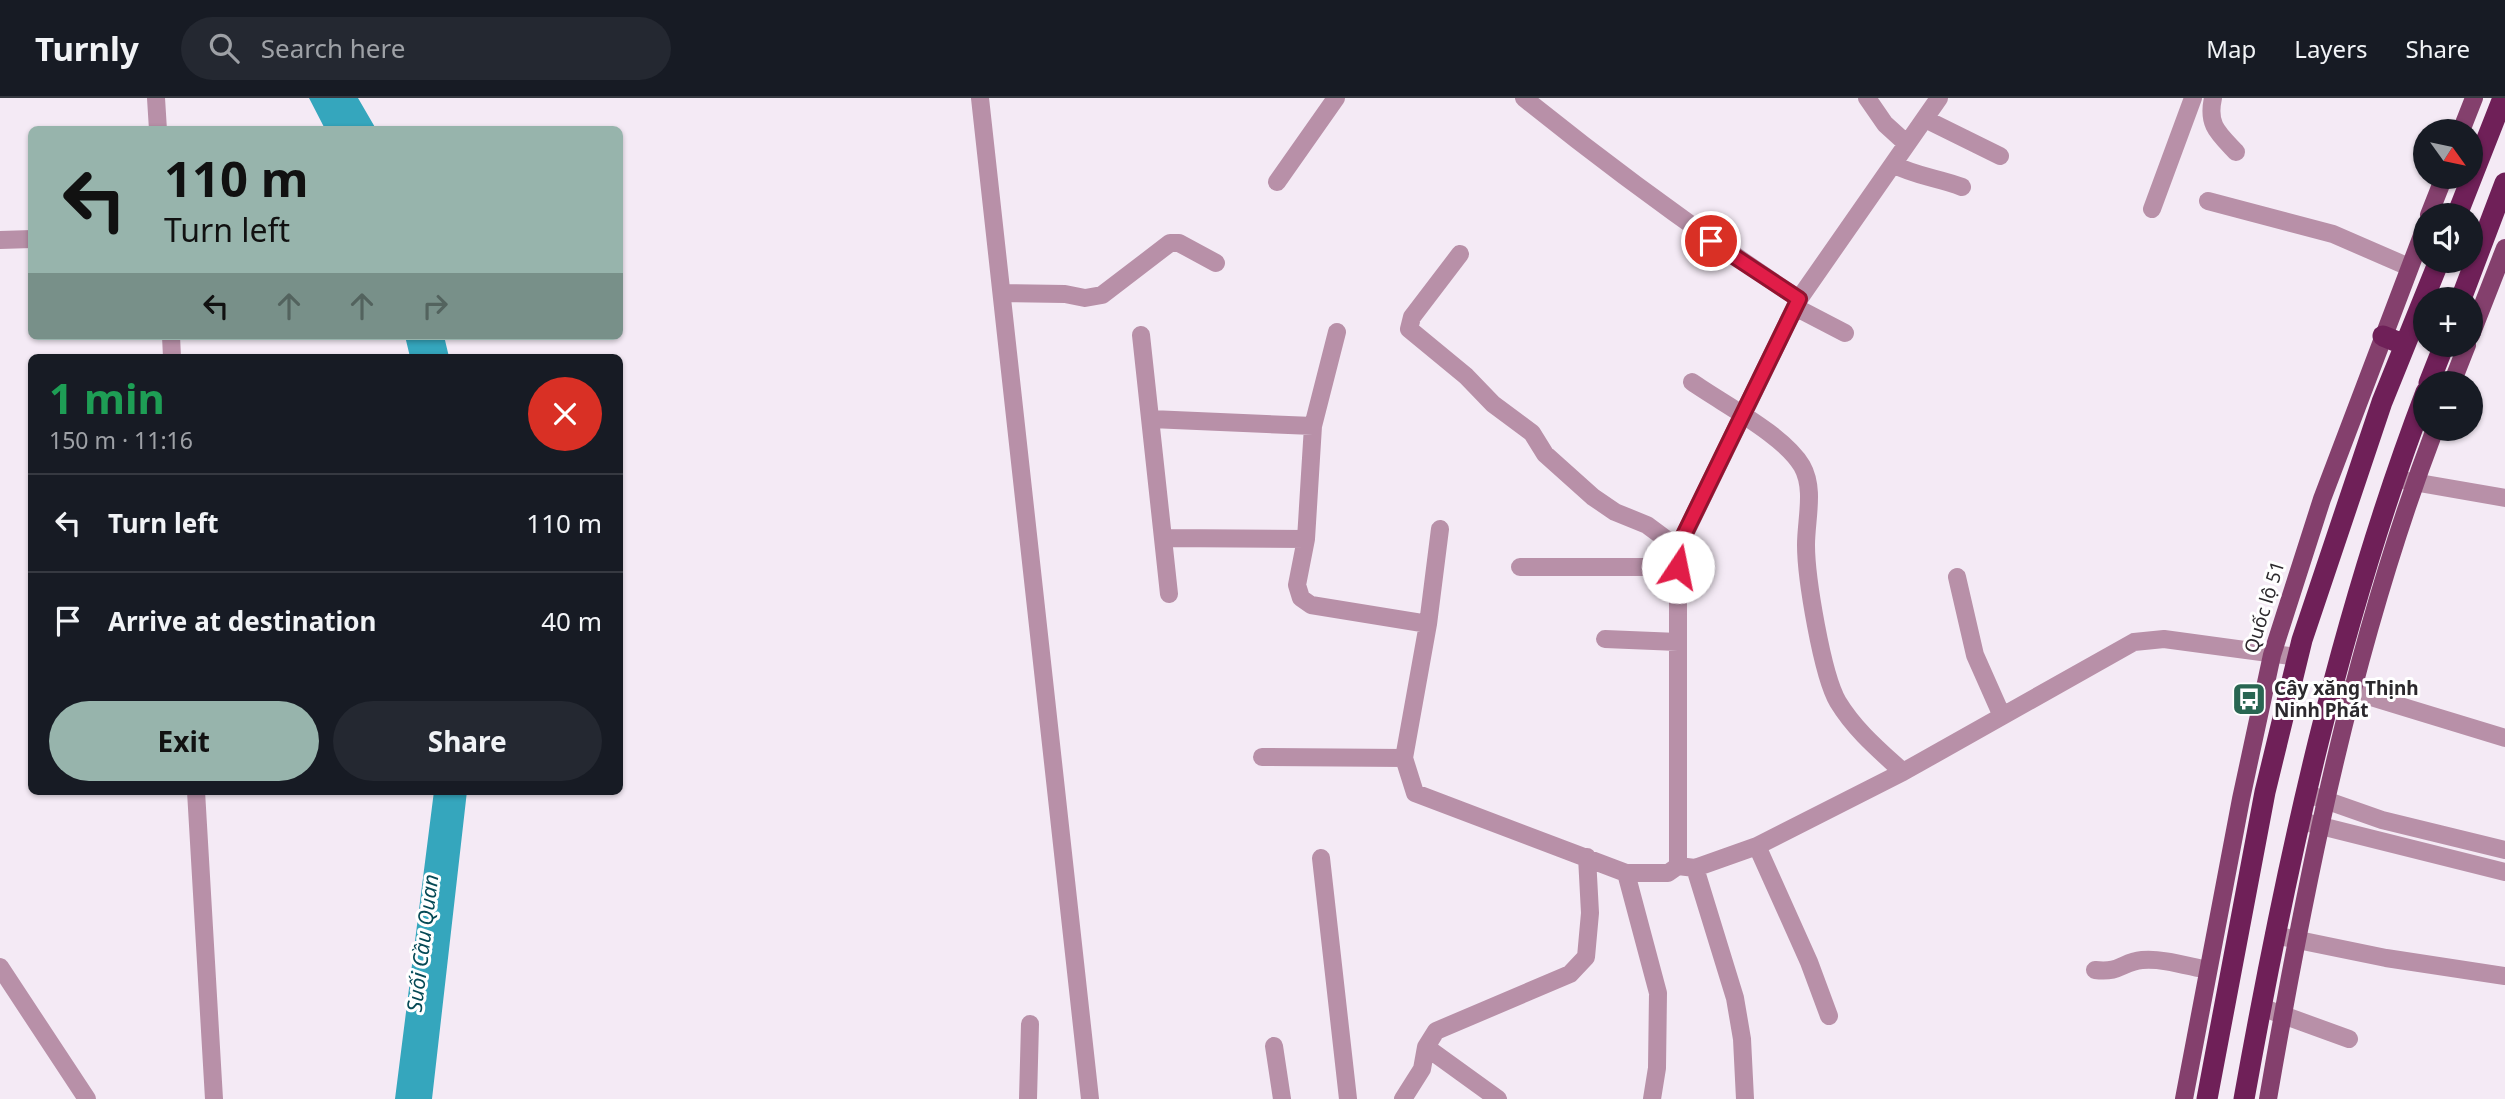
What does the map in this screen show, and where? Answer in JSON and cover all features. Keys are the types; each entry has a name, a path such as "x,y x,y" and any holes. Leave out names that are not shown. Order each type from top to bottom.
{"highway":[{"path":"2462,203 2502,98"},
{"path":"2466,287 2505,183"},
{"path":"2207,1099 2265,792 2297,657 2382,402 2434,273"},
{"path":"2383,336 2405,345"},
{"path":"2244,1099 2274,935 2312,823 2393,478 2413,426"}],"main road":[{"path":"2466,119 2474,98"},
{"path":"2483,304 2505,248"},
{"name":"Quốc lộ 51","path":"2184,1099 2207,970 2272,655 2322,499 2413,257"},
{"path":"2343,688 2430,441"},
{"path":"2268,1099 2298,939 2312,823"}],"street":[{"path":"156,98 159,126"},
{"path":"980,98 1090,1099"},
{"path":"1277,182 1336,98"},
{"path":"1524,98 1678,218 1797,303 1845,333"},
{"path":"1867,98 1885,124 1908,144"},
{"path":"1745,1099 1742,1039 1735,999 1686,867 1678,642 1678,548 1744,417 1797,303 1939,98"},
{"path":"2152,209 2193,98"},
{"path":"2213,98 2209,115 2211,122 2236,152"},
{"path":"1925,119 2000,156"},
{"path":"1894,164 1911,174 1936,177 1962,187"},
{"path":"2208,201 2333,234 2409,267"},
{"path":"0,240 28,239"},
{"path":"1003,293 1065,294 1085,298 1102,295 1170,243 1179,243 1216,263"},
{"path":"1460,254 1412,317 1409,329 1466,376 1493,404 1532,433 1545,454 1593,496 1615,512 1647,524 1678,548"},
{"path":"1337,332 1313,426 1306,540 1297,585 1301,598 1311,605 1428,624"},
{"path":"1141,335 1169,594"},
{"path":"1692,382 1780,440 1801,464 1809,482 1806,556 1825,662 1836,698 1862,734 1903,772"},
{"path":"1152,419 1313,426"},
{"path":"2393,478 2505,498"},
{"path":"1440,529 1428,624 1404,758 1415,793 1626,873 1668,873 1756,846 1903,772 2134,642 2164,639 2297,657"},
{"path":"1165,538 1306,540"},
{"path":"1520,567 1678,567"},
{"path":"1957,577 1975,654 2002,716"},
{"path":"1605,639 1678,642"},
{"path":"2343,688 2505,738"},
{"path":"1262,757 1404,758"},
{"path":"196,795 214,1099"},
{"path":"2318,797 2382,820 2505,850"},
{"path":"2312,823 2505,872"},
{"path":"1756,846 1809,962 1829,1016"},
{"path":"1403,1099 1422,1069 1426,1047 1436,1031 1570,974 1586,957 1590,913 1587,857"},
{"path":"1321,858 1348,1099"},
{"path":"1626,873 1658,993 1657,1068 1652,1099"},
{"path":"2274,935 2386,958 2505,976"},
{"path":"2095,970 2112,972 2137,960 2148,960 2207,970"},
{"path":"0,967 87,1099"},
{"path":"2261,1007 2349,1038"},
{"path":"1028,1099 1030,1024"},
{"path":"1274,1046 1282,1099"},
{"path":"1426,1047 1498,1099"}],"water":[{"path":"309,98 358,98 374,126 323,126"},
{"path":"406,340 445,340 448,354 409,354"},
{"name":"Suối Cầu Quan","path":"433,795 467,795 432,1099 395,1099"}],"place":[{"name":"Cây xăng Thịnh Ninh Phát","path":"2249,699"}],"route":[{"path":"1678,567 1678,548 1744,417 1799,299 1711,241"}]}
